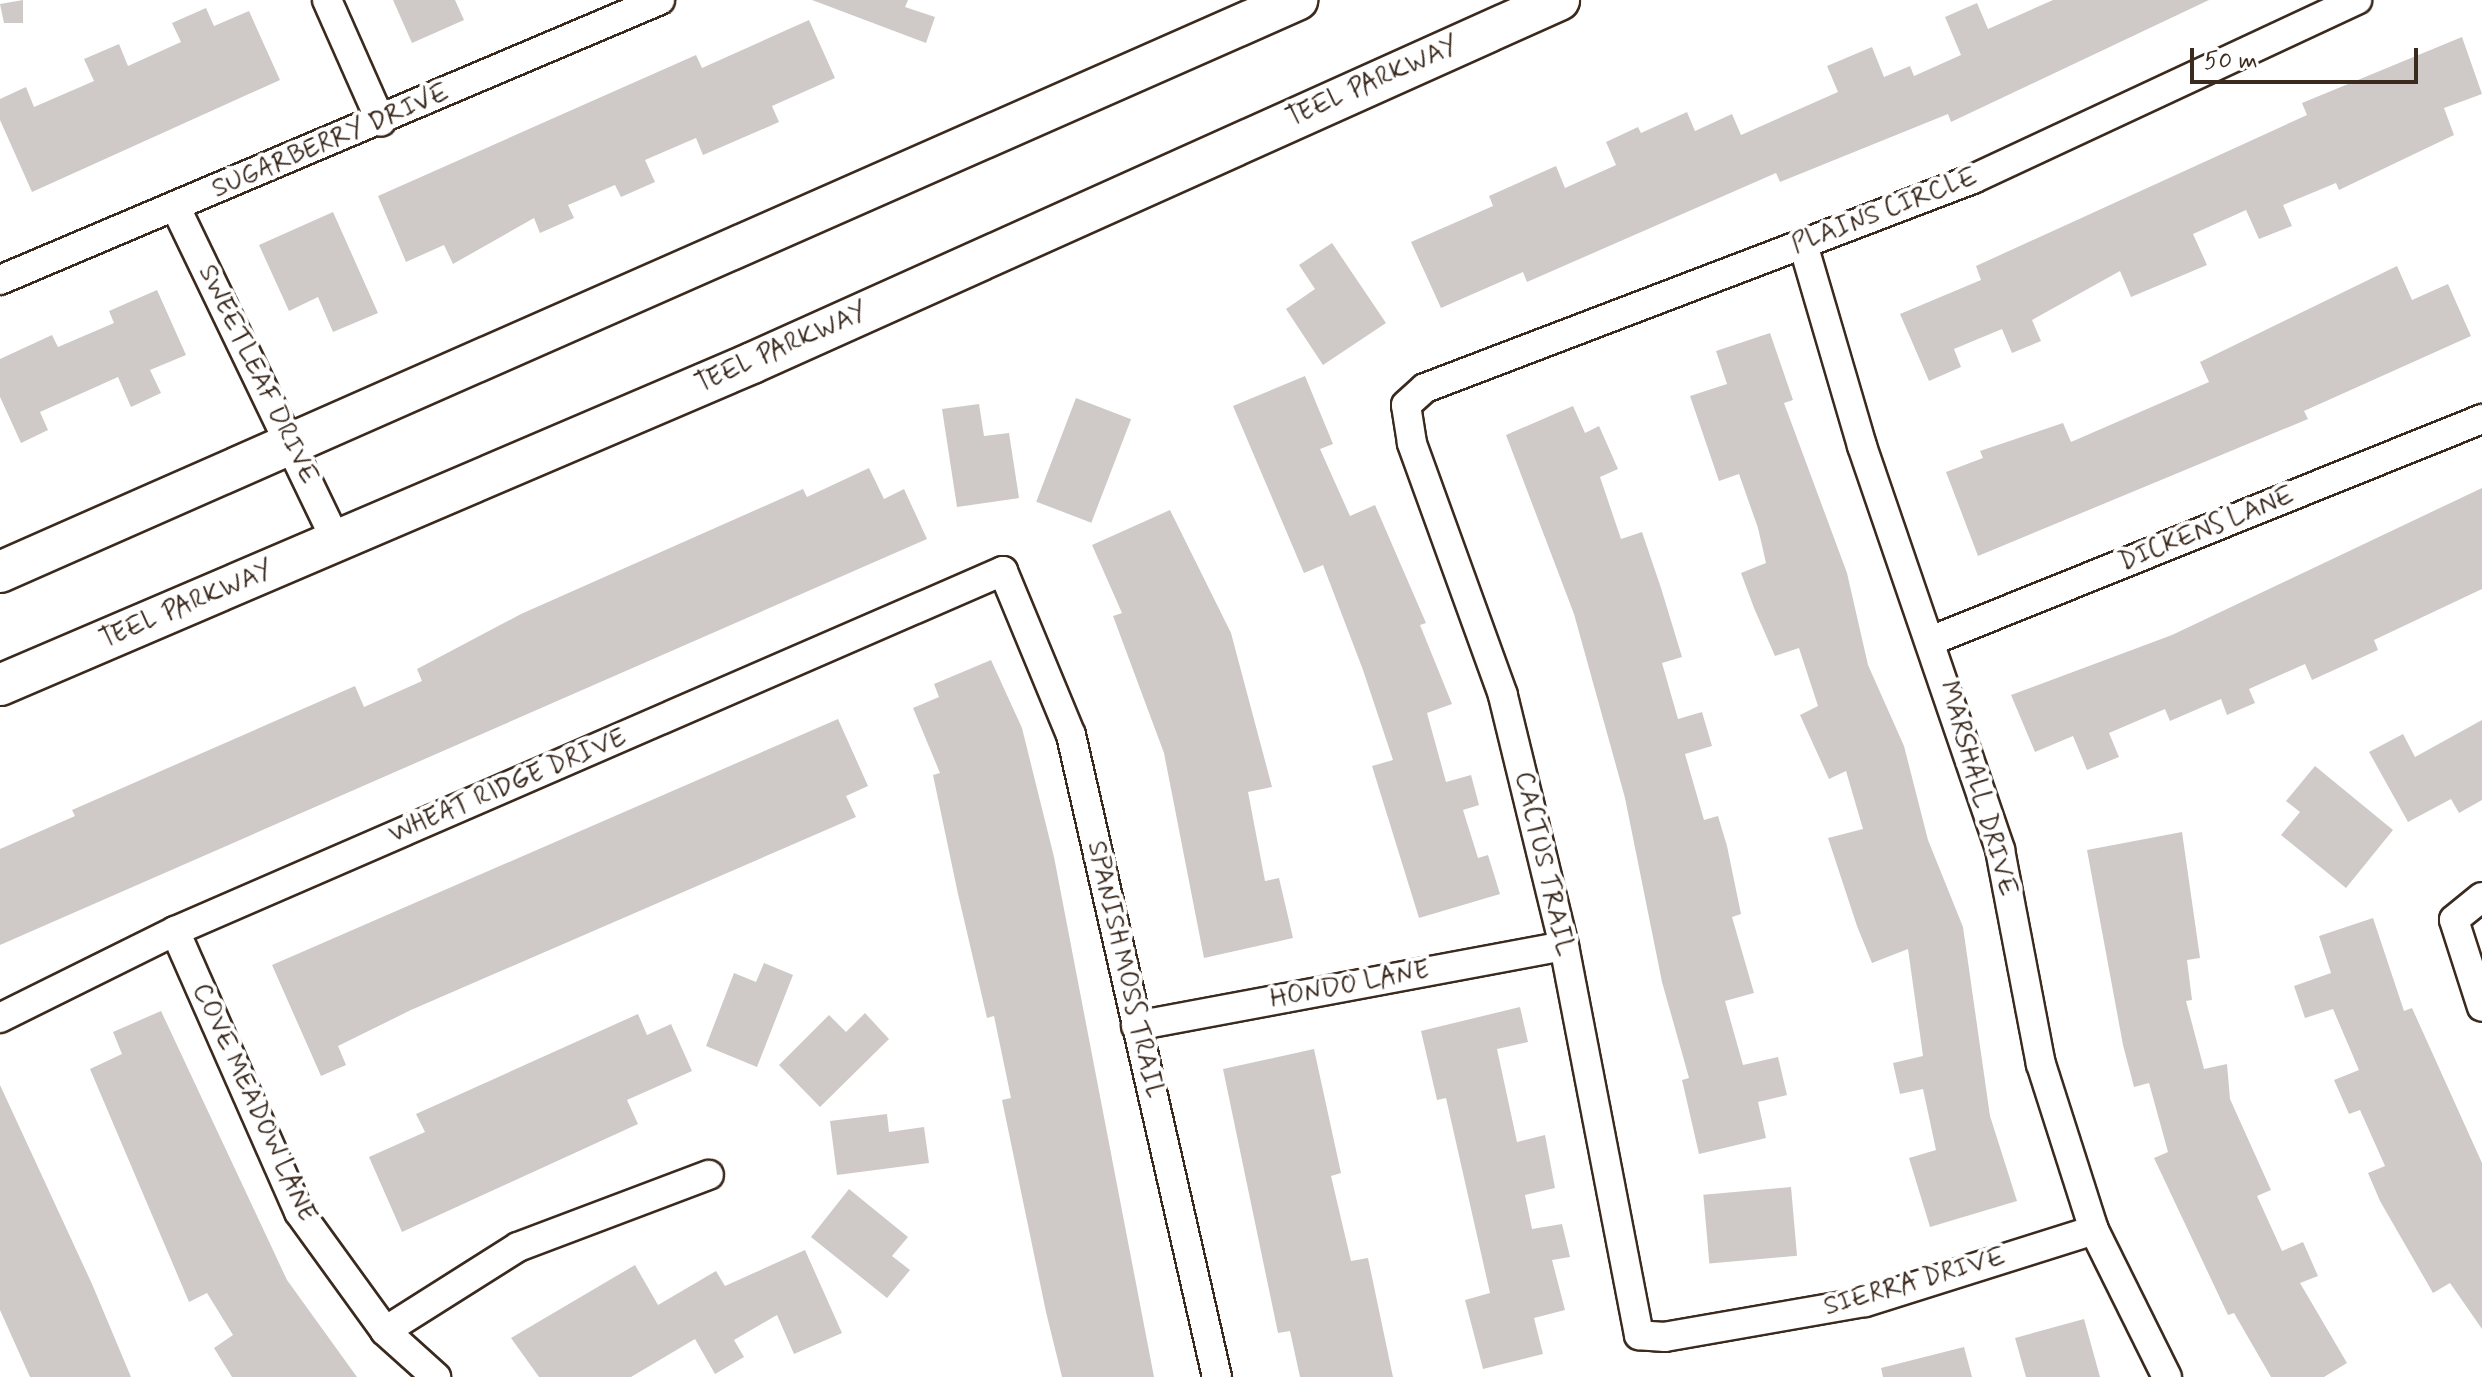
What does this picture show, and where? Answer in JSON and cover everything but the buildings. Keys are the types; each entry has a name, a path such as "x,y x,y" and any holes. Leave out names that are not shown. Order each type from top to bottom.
{"main road":[{"path":"0,572 1297,0"},
{"name":"TEEL PARKWAY","path":"0,685 337,542 1559,0"}],"street":[{"path":"327,0 381,122"},
{"name":"SUGARBERRY DRIVE","path":"0,280 381,122 660,0"},
{"name":"PLAINS CIRCLE","path":"1406,405 1425,388 1973,179 2357,0"},
{"name":"SWEETLEAF DRIVE","path":"176,208 337,542"},
{"name":"MARSHALL DRIVE","path":"1803,244 1862,446 1933,640 2000,850 2041,1064 2094,1230 2167,1377"},
{"name":"CACTUS TRAIL","path":"1406,405 1412,443 1503,695 1564,946 1639,1335"},
{"name":"DICKENS LANE","path":"1933,640 2482,419"},
{"name":"WHEAT RIDGE DRIVE","path":"8,1014 175,931 1003,571"},
{"name":"SPANISH MOSS TRAIL","path":"1003,571 1071,735 1217,1377"},
{"path":"2482,897 2454,920 2482,1007"},
{"name":"COVE MEADOW LANE","path":"175,931 299,1212 385,1331 436,1377"},
{"name":"HONDO LANE","path":"1136,1026 1564,946"},
{"path":"385,1331 518,1247 709,1175"},
{"name":"SIERRA DRIVE","path":"1639,1335 1665,1337 1865,1302 2094,1230"}]}
